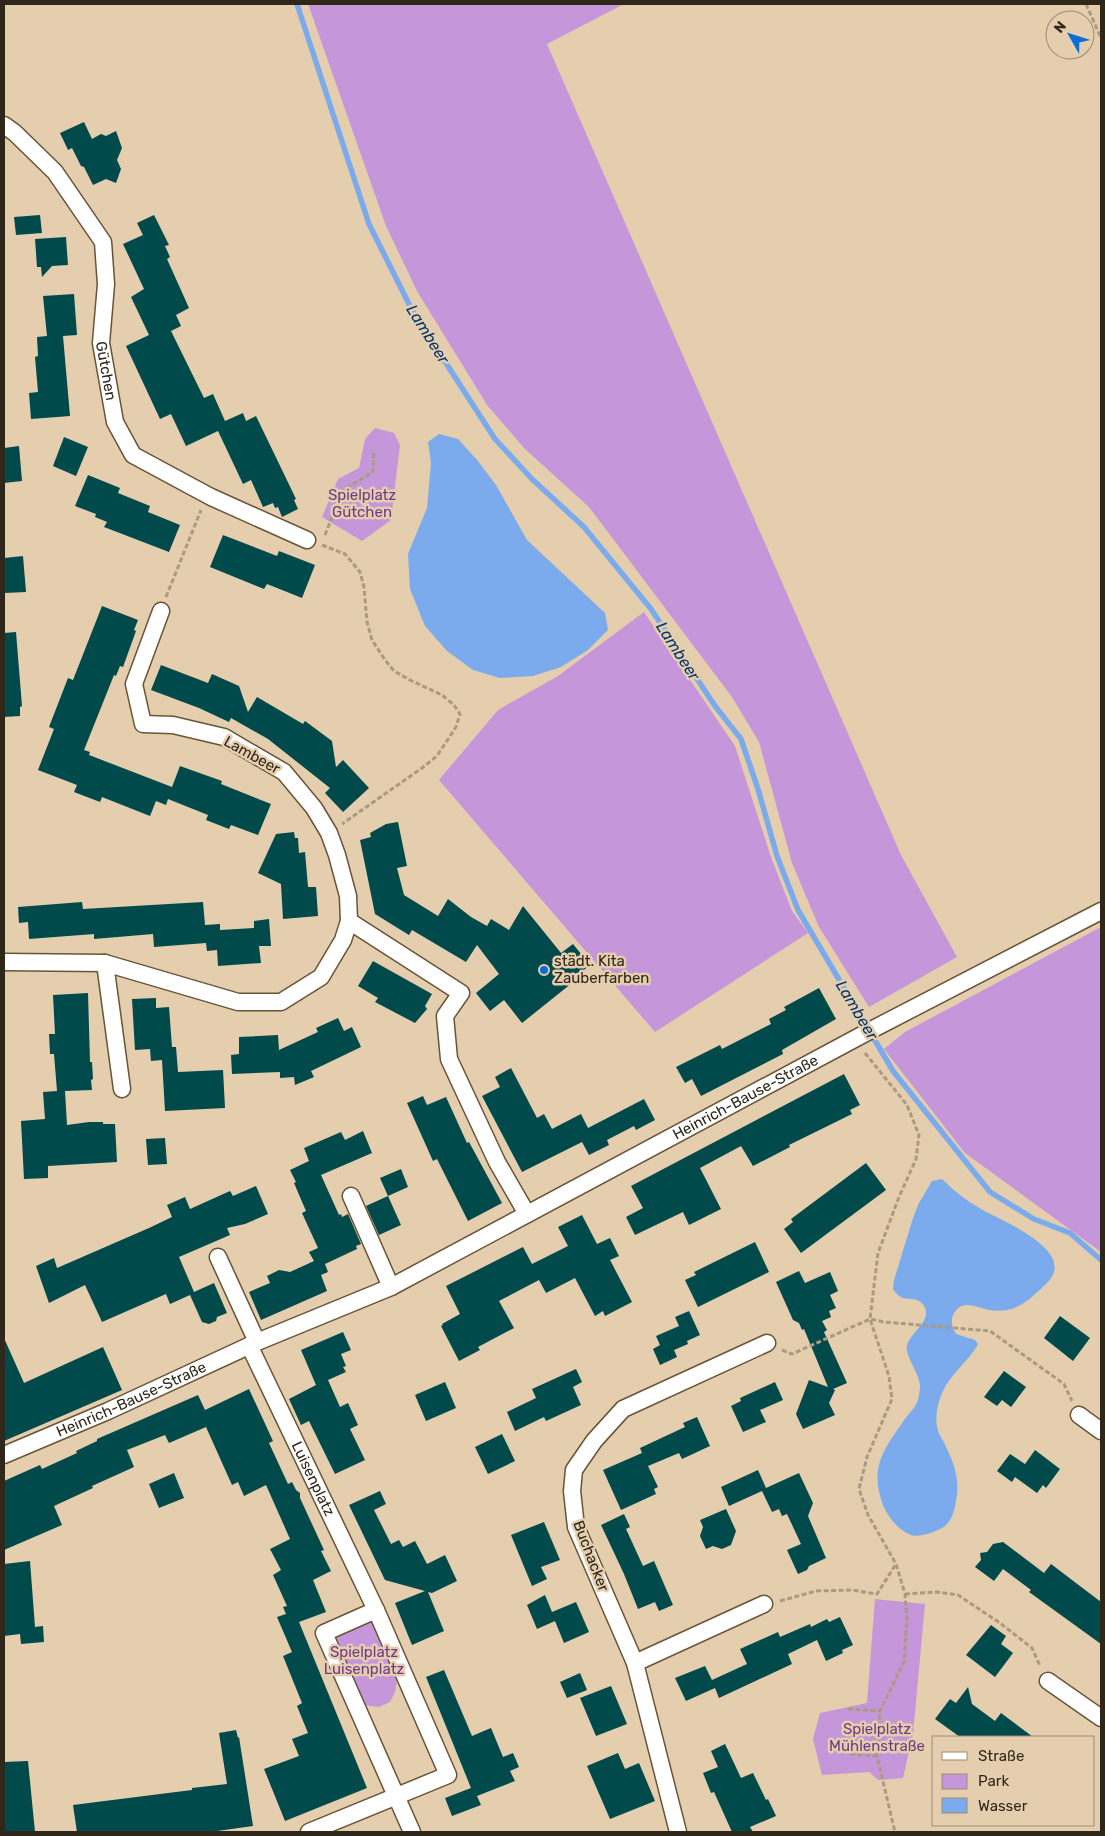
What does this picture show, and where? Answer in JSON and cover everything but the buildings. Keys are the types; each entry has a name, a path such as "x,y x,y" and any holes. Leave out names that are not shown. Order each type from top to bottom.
{"street":[{"name":"Gütchen","path":"4,125 16,133 55,172 103,242 106,284 101,343 115,422 133,455 165,474 211,497 314,542"},
{"name":"Lambeer","path":"4,962 105,963 238,1002 281,1002 321,977 343,940 349,921 348,896 337,855 329,833 314,808 284,772 224,737 173,726 143,724 134,684 161,611"},
{"name":"Heinrich-Bause-Straße","path":"4,1455 108,1411 253,1345 391,1287 865,1034 1101,911"},
{"path":"349,921 461,993 445,1016 449,1059 497,1162 527,1214"},
{"path":"105,963 122,1089"},
{"path":"350,1196 391,1287"},
{"path":"218,1257 253,1345"},
{"name":"Buchacker","path":"678,1832 635,1663 576,1527 572,1491 574,1470 594,1441 623,1408 767,1344"},
{"name":"Luisenplatz","path":"253,1345 376,1610 448,1775 396,1797"},
{"path":"1079,1415 1101,1431"},
{"path":"635,1663 764,1604"},
{"path":"376,1610 324,1633 412,1832"},
{"path":"1048,1681 1101,1718"},
{"path":"309,1832 396,1797"}],"path":[{"path":"1086,4 1101,38"},
{"path":"329,833 437,756 456,727 460,714 454,705 442,695 394,671 372,640 367,622 364,587 360,572 345,554 314,542 343,490 372,472 374,450"},
{"path":"161,611 199,512 211,497"},
{"path":"865,1034 866,1055 908,1105 919,1135 916,1159 899,1197 878,1253 870,1319 890,1376 892,1399 867,1457 859,1489 868,1515 896,1564 904,1594 907,1620 904,1662 880,1711 877,1756 895,1832"},
{"path":"767,1344 792,1354 870,1319 884,1322 990,1331 1064,1384 1079,1415"},
{"path":"764,1604 794,1599 816,1591 852,1590 877,1594 896,1564"},
{"path":"904,1594 937,1592 958,1595 1000,1623 1032,1648 1048,1681"},
{"path":"848,1710 880,1711"},
{"path":"850,1754 877,1756"}],"green space":[{"path":"308,4 624,4 547,44 901,855 957,957 869,1007 819,927 792,863 759,742 732,697 589,507 525,449 487,405 417,291 386,226"},
{"name":"Spielplatz Gütchen","path":"375,428 394,433 400,445 391,520 362,541 322,517 338,479 359,468 365,439"},
{"path":"644,612 735,746 771,857 792,911 808,933 655,1032 439,780 498,710 558,676"},
{"path":"1101,927 1101,1252 965,1153 884,1049 905,1032"},
{"name":"Spielplatz Mühlenstraße","path":"875,1599 925,1604 913,1734 903,1778 878,1780 869,1772 822,1775 813,1739 820,1713 867,1703"},
{"name":"Spielplatz Luisenplatz","path":"369,1620 373,1623 397,1680 395,1692 390,1702 379,1707 364,1705 332,1641 334,1633"}],"water":[{"path":"439,434 458,439 496,485 527,540 605,613 608,630 588,650 561,667 533,676 500,678 473,670 447,651 425,626 410,589 408,554 427,508 431,463 428,442"},
{"path":"942,1179 976,1206 1035,1239 1047,1250 1054,1261 1054,1273 1032,1297 1013,1308 987,1310 964,1305 954,1313 952,1324 956,1334 975,1340 978,1344 945,1386 937,1411 936,1421 939,1432 956,1473 956,1504 952,1517 943,1527 939,1530 915,1536 906,1533 885,1510 879,1492 878,1469 885,1449 917,1403 920,1388 919,1380 908,1355 907,1346 926,1317 926,1311 919,1301 904,1298 897,1294 893,1289 894,1280 919,1203 932,1181"}],"waterway":[{"name":"Lambeer","path":"297,4 369,224 413,312 495,439 532,479 584,527 651,609 715,706 741,739 758,789 777,856 798,910 893,1071 990,1192 1034,1219 1070,1233 1101,1260"}],"place":[{"name":"städt. Kita Zauberfarben","path":"544,970"}]}
